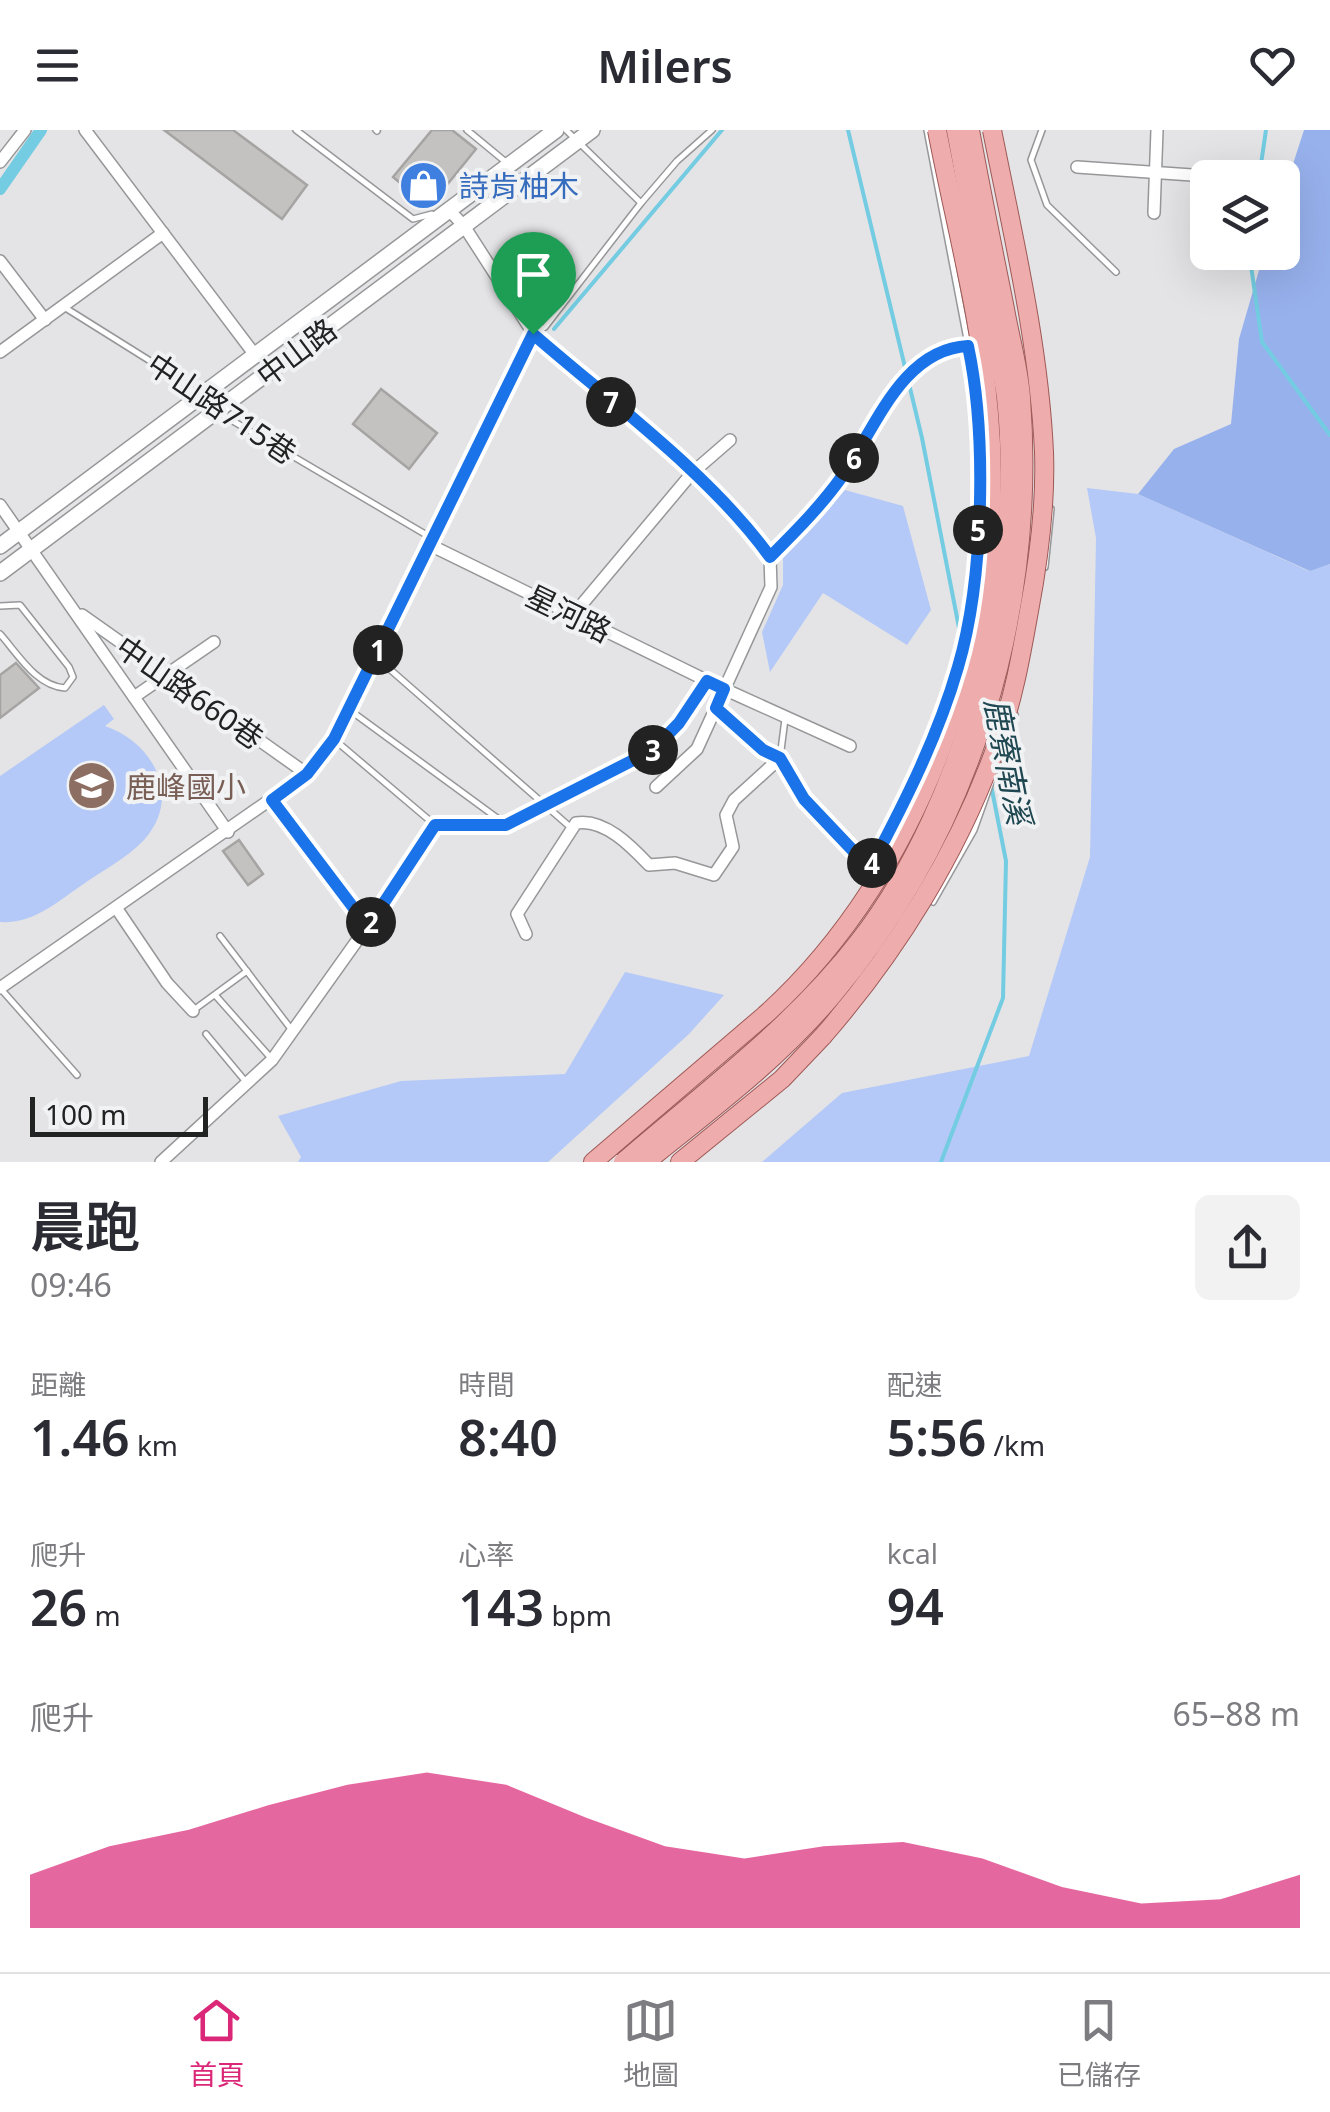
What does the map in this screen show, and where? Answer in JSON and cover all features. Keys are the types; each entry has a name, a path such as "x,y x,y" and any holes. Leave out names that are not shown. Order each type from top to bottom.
{"main road":[{"path":"593,1162 764,1016 838,937 890,856 930,772 971,644 990,522 990,418 984,364 937,130"},
{"path":"623,1162 776,1032 861,938 906,864 940,796 981,683 1002,592 1010,468 1006,394 956,130"},
{"path":"646,1162 790,1041 883,932 956,800 991,696 1012,618 1023,535 1024,470 1021,394 970,130"},
{"path":"680,1162 782,1078 872,980 958,835 997,744 1016,683 1040,554 1044,453 1024,296 992,130"}],"street":[{"path":"0,162 25,130"},
{"path":"85,130 255,356"},
{"name":"中山路","path":"0,546 556,130"},
{"name":"中山路","path":"0,573 464,226 570,136 592,130"},
{"path":"1154,213 1157,130"},
{"path":"1078,166 1190,174"},
{"path":"449,210 464,226 533,334 692,473 751,530 770,557 771,587 697,750 656,787"},
{"path":"0,352 163,233"},
{"path":"0,260 45,320"},
{"path":"0,988 307,774 334,739 349,710 533,334"},
{"path":"573,615 692,473 730,440"},
{"name":"中山路660巷","path":"0,505 228,832"},
{"name":"星河路","path":"431,542 707,681 850,746"},
{"name":"中山路660巷","path":"73,609 307,774"},
{"path":"134,697 214,642"},
{"path":"161,1162 272,1060 368,927 435,825 506,825 653,750 679,723 707,681"},
{"path":"526,934 520,929 517,914 576,823 586,821 623,839 649,865 675,863 714,876 733,847 726,815 734,800 780,758 763,750 716,708"},
{"path":"117,909 168,983 193,1011"}],"lane":[{"path":"296,130 414,219 449,210"},
{"path":"467,130 510,164"},
{"path":"533,334 545,326 677,161 712,130"},
{"path":"872,864 935,736 960,663 980,510 975,381 926,130"},
{"path":"786,716 780,758 804,799 860,858 933,902 974,830 1010,738 1052,529 1049,438 1036,331 1000,130"},
{"path":"1042,130 1031,160 1047,204 1116,272"},
{"path":"570,136 641,204"},
{"name":"中山路715巷","path":"64,307 179,379 216,411 431,542"},
{"path":"770,557 842,477 900,382 942,350 968,346"},
{"path":"0,606 20,604 69,667 73,677 70,682 65,688 53,687 38,677 0,634"},
{"path":"375,656 569,826 576,823"},
{"path":"349,710 506,825"},
{"path":"334,739 435,825"},
{"path":"272,800 368,927"},
{"path":"220,936 293,1031"},
{"path":"193,1011 247,971"},
{"path":"0,988 76,1075"},
{"path":"216,996 272,1060"},
{"path":"206,1034 248,1084"}],"shaded area":[{"path":"1304,130 1330,130 1330,564 1310,571 1138,494 1174,449 1231,424 1239,339 1259,270 1300,270 1300,160 1294,160"},
{"path":"1087,488 1138,494 1309,571 1330,564 1330,1162 762,1162 842,1093 1029,1056 1090,857 1096,538"},
{"path":"845,490 903,506 931,610 907,645 823,593 770,672 762,632 783,585 783,556"},
{"name":"鹿峰國小","path":"104,705 114,719 105,726 137,745 157,773 161,806 155,823 130,853 53,905 23,920 0,922 0,776"},
{"path":"625,972 724,995 689,1034 548,1162 298,1162 301,1157 278,1116 401,1081 565,1074"}],"building":[{"path":"164,130 233,130 307,185 282,219"},
{"path":"432,130 452,130 476,149 429,207 393,177"},
{"path":"381,389 437,433 409,469 353,424"},
{"path":"16,663 39,688 0,718 0,675"},
{"path":"239,840 263,874 248,885 223,851"}],"waterway":[{"path":"0,189 41,130"},
{"path":"554,329 722,130"},
{"name":"鹿寮南溪","path":"848,130 922,438 961,638"},
{"path":"1262,160 1266,130"},
{"path":"1252,270 1262,342 1330,435"},
{"name":"鹿寮南溪","path":"941,1162 1003,998 1006,861 991,785"}],"place":[{"name":"詩肯柚木","path":"424,185"},
{"name":"鹿峰國小","path":"91,786"}],"route":[{"path":"533,334 692,473 751,530 770,557 842,477 900,382 942,350 968,346 975,381 980,510 960,663 935,736 872,864 860,858 804,799 780,758 763,750 716,708 724,689 707,681 679,723 653,750 506,825 435,825 368,927 272,800 307,774 334,739 533,334"}]}
